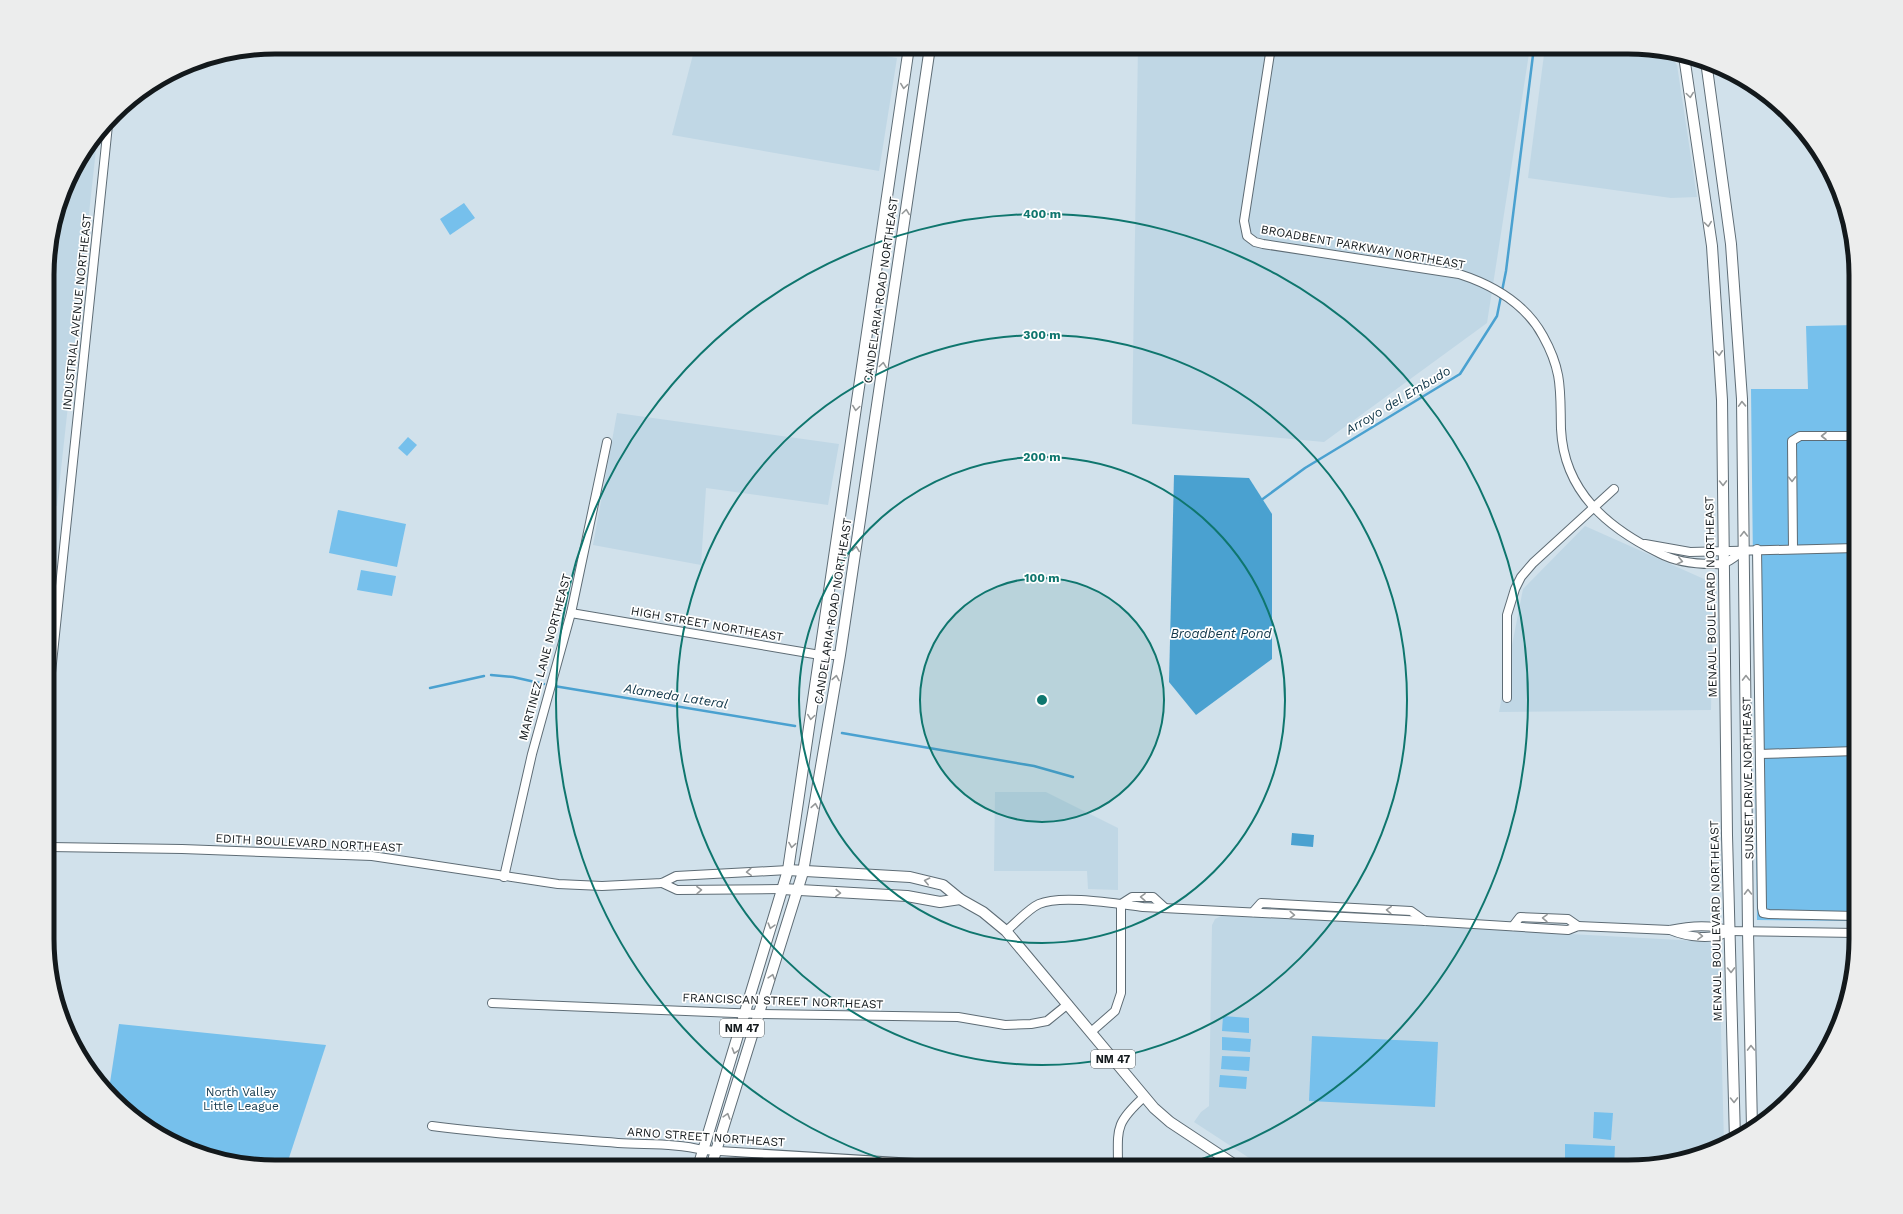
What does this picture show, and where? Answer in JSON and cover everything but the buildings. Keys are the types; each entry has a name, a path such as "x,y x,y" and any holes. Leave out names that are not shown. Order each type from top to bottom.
{"main road":[{"name":"CANDELARIA ROAD NORTHEAST","path":"700,1160 746,1014 788,870 909,54"},
{"name":"CANDELARIA ROAD NORTHEAST","path":"713,1160 804,872 840,655 929,54"},
{"name":"MENAUL BOULEVARD NORTHEAST","path":"1685,62 1712,246 1722,400 1734,1132"},
{"path":"1707,69 1731,244 1742,399 1748,931 1752,1122"},
{"name":"EDITH BOULEVARD NORTHEAST","path":"788,870 910,877 943,885 960,899 983,912 1006,931"},
{"name":"EDITH BOULEVARD NORTHEAST","path":"782,889 907,896 940,902 960,899"},
{"name":"NM 47","path":"1006,931 1144,1097 1170,1122 1227,1160"}],"street":[{"name":"BROADBENT PARKWAY NORTHEAST","path":"1270,54 1244,221 1247,236 1255,242 1263,244 1460,274 1488,285 1514,301 1540,330 1553,357 1561,389 1562,430 1565,453 1572,476 1594,508 1613,526 1657,552 1678,561 1700,564 1724,564"},
{"name":"INDUSTRIAL AVENUE NORTHEAST","path":"54,644 107,131"},
{"path":"1793,549 1792,441 1800,436 1849,436"},
{"name":"MARTINEZ LANE NORTHEAST","path":"504,877 532,754 571,613 607,442"},
{"path":"1507,698 1507,615 1515,589 1521,577 1544,552 1614,489"},
{"name":"BROADBENT PARKWAY NORTHEAST","path":"1645,544 1690,552 1757,549 1849,548"},
{"name":"SUNSET DRIVE NORTHEAST","path":"1757,549 1763,913 1849,916"},
{"path":"1724,564 1744,550"},
{"name":"HIGH STREET NORTHEAST","path":"571,613 820,655 840,655"},
{"path":"1760,754 1849,751"},
{"name":"EDITH BOULEVARD NORTHEAST","path":"54,847 182,849 372,856 400,859 504,877 565,884 602,886 662,883 676,876 788,870"},
{"name":"EDITH BOULEVARD NORTHEAST","path":"662,883 677,890 782,889"},
{"path":"1006,931 1039,904 1050,900 1121,904 1132,897 1152,897 1164,907 1253,912 1261,903 1411,912 1425,921 1513,926 1520,917 1568,919 1578,926 1670,930 1684,927 1721,928 1730,931 1849,933"},
{"path":"1091,1032 1115,1011 1121,993 1121,904"},
{"name":"FRANCISCAN STREET NORTHEAST","path":"492,1003 746,1014 958,1018 1006,1025 1031,1024 1047,1020 1068,1004"},
{"path":"1118,1160 1118,1129 1126,1113 1144,1097"},
{"name":"ARNO STREET NORTHEAST","path":"432,1126 492,1133 640,1145 690,1147 703,1150 871,1160"}],"shaded area":[{"path":"693,54 875,54 897,58 879,171 672,135"},
{"path":"1138,54 1529,54 1487,323 1324,442 1132,424"},
{"path":"1544,54 1642,54 1674,61 1677,65 1697,197 1671,198 1528,178"},
{"path":"96,145 57,506 54,506 54,261 58,232 66,204 77,177"},
{"path":"617,413 839,444 828,505 706,488 701,565 593,545"},
{"path":"1585,526 1713,583 1711,710 1499,712 1523,589"},
{"path":"995,792 1046,792 1118,828 1118,890 1088,889 1087,871 994,871"},
{"path":"1223,915 1716,942 1719,951 1724,1138 1699,1148 1671,1156 1642,1160 1252,1160 1194,1122 1201,1112 1209,1106 1212,925 1215,919"}],"green space":[{"path":"464,203 475,218 450,235 440,219"},
{"path":"1849,325 1849,921 1757,920 1751,389 1808,389 1806,326"},
{"path":"408,437 417,445 407,456 398,448"},
{"path":"338,510 406,524 397,567 329,553"},
{"path":"361,570 396,576 392,596 357,590"},
{"path":"1223,1016 1249,1018 1249,1033 1222,1031"},
{"name":"North Valley Little League","path":"119,1024 326,1045 288,1160 261,1160 232,1156 191,1143 152,1123 129,1105 110,1086"},
{"path":"1312,1036 1438,1042 1435,1107 1309,1101"},
{"path":"1222,1037 1251,1039 1250,1052 1222,1050"},
{"path":"1222,1056 1250,1057 1249,1071 1221,1069"},
{"path":"1220,1075 1247,1077 1246,1089 1219,1087"},
{"path":"1594,1112 1613,1113 1611,1140 1593,1138"},
{"path":"1565,1144 1615,1146 1614,1160 1565,1160"}],"water":[{"name":"Broadbent Pond","path":"1174,475 1249,478 1272,514 1272,659 1196,715 1169,682"},
{"path":"1292,833 1314,835 1313,847 1291,845"}],"waterway":[{"name":"Arroyo del Embudo","path":"1260,501 1305,468 1460,374 1497,316 1506,271 1533,54"},
{"path":"491,675 513,677 544,684"},
{"path":"430,688 484,676"},
{"name":"Alameda Lateral","path":"554,686 795,726"},
{"path":"842,733 1034,766 1073,777"}]}
